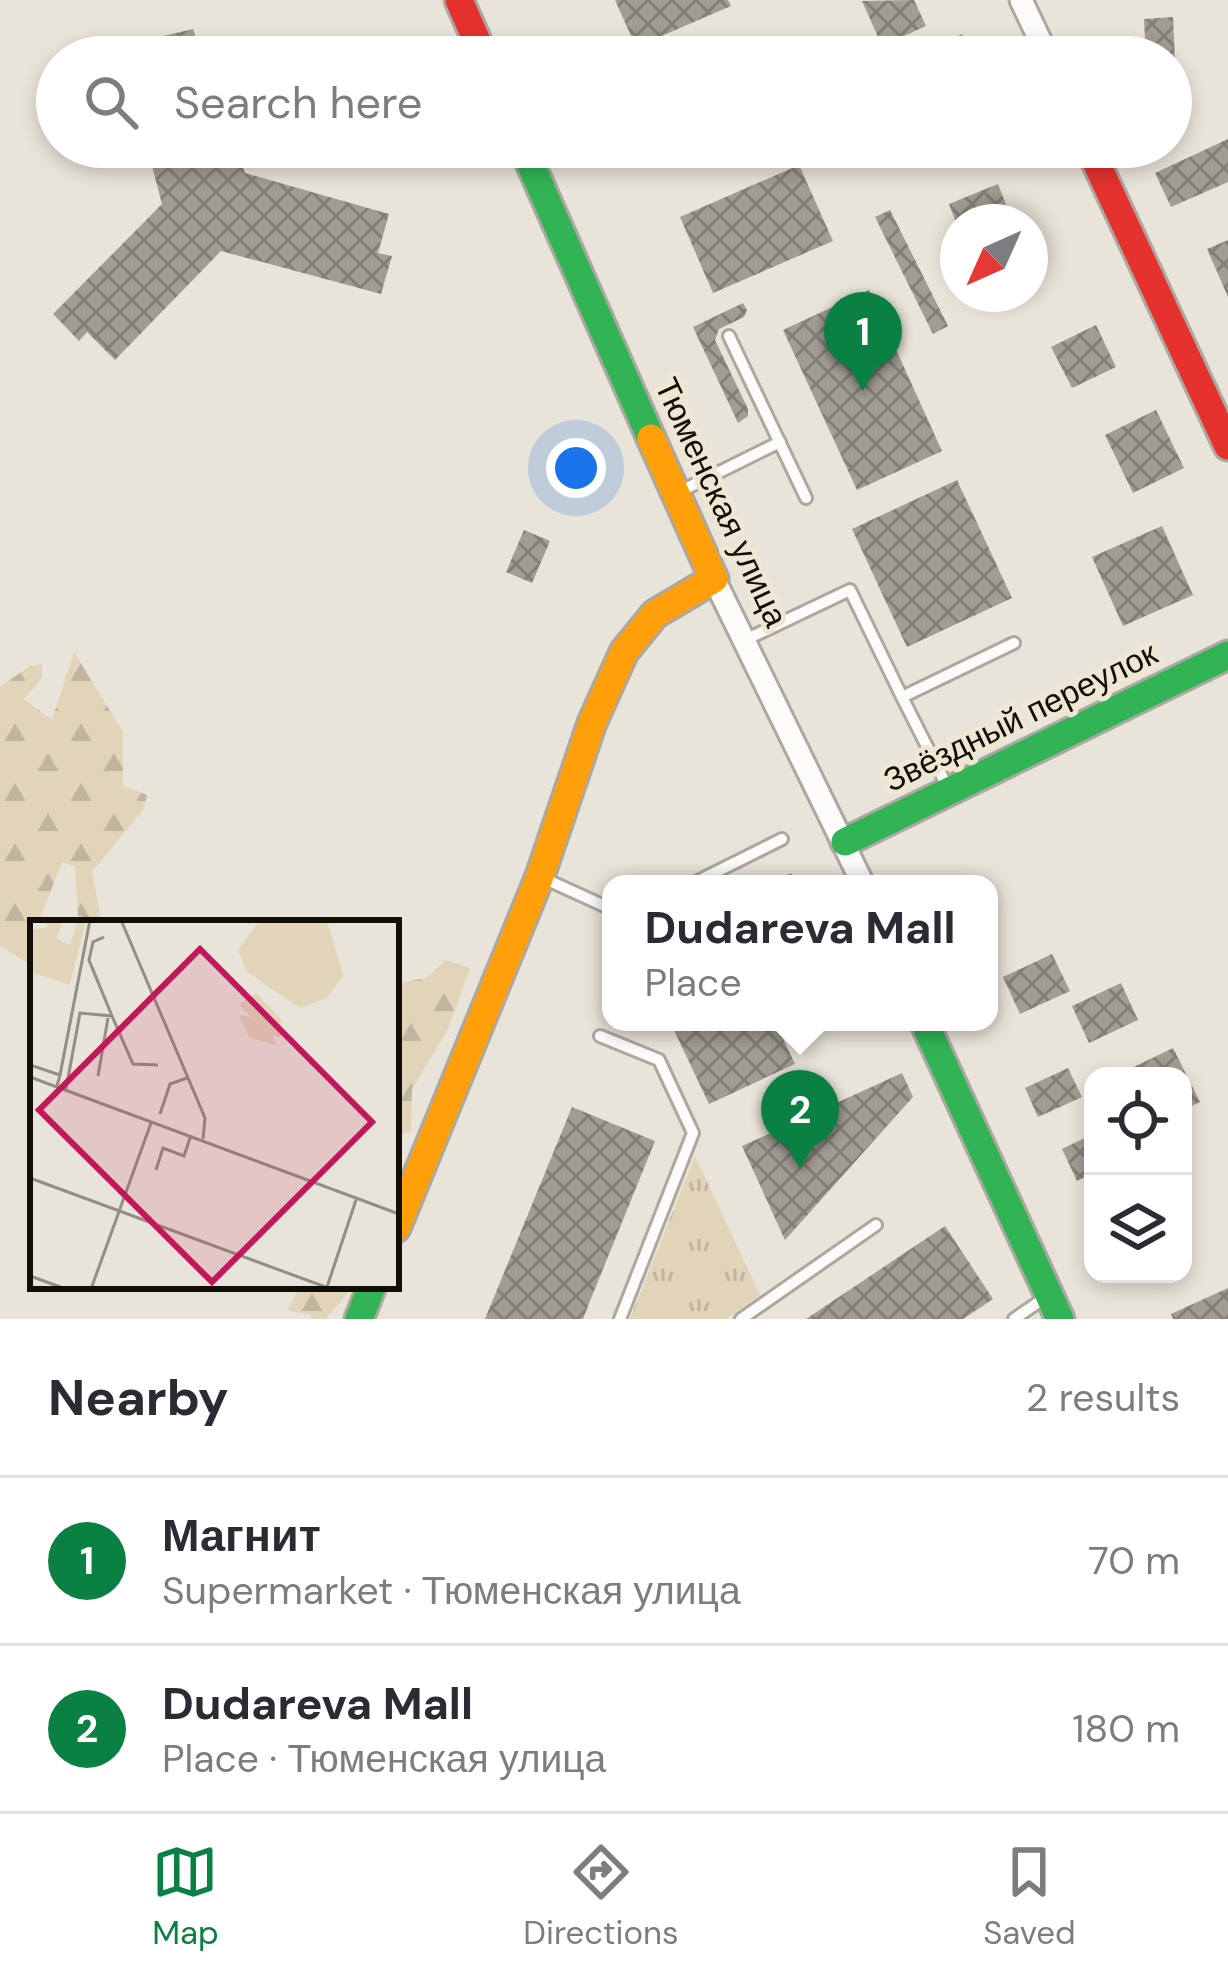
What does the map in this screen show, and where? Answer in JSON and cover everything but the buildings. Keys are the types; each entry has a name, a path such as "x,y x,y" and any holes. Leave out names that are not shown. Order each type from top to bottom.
{"street":[{"path":"459,0 475,36"},
{"path":"1021,0 1038,36"},
{"name":"Тюменская улица","path":"533,168 713,579 859,875"},
{"path":"1099,168 1228,446"},
{"path":"399,1221 540,876 592,723 624,652 655,614 713,579"},
{"name":"Звёздный переулок","path":"844,842 1228,655"},
{"path":"928,1031 1055,1307"},
{"path":"358,1319 371,1289"}],"lane":[{"path":"729,336 806,498"},
{"path":"676,494 780,442"},
{"path":"745,640 850,590 949,790"},
{"path":"902,697 1014,643"},
{"path":"710,875 782,839"},
{"path":"540,876 602,905"},
{"path":"600,1036 659,1060 693,1133 620,1319"},
{"path":"741,1319 876,1225"},
{"path":"1014,1319 1055,1307"}],"green space":[{"path":"74,652 123,732 123,786 147,795 144,809 92,872 101,920 78,916 75,866 62,862 39,920 30,920 30,964 0,946 0,687 30,666 42,664 42,678 24,699 52,720"},
{"path":"446,960 470,968 448,1029 412,1089 411,1132 399,1134 399,985 426,978"},
{"path":"695,1156 760,1295 726,1319 630,1319"},
{"path":"298,1289 351,1289 326,1319 288,1310"}],"traffic: fast":[{"path":"532,168 651,438"},
{"path":"845,842 1228,655"},
{"path":"928,1031 1060,1319"},
{"path":"359,1319 371,1289"}],"traffic: slow":[{"path":"399,1221 540,876 592,723 624,652 655,614 714,579 651,438"}],"traffic: jam":[{"path":"459,0 475,36"},
{"path":"1099,168 1228,446"}],"place":[{"name":"Магнит","path":"863,391"},
{"name":"Dudareva Mall","path":"800,1169"}]}
